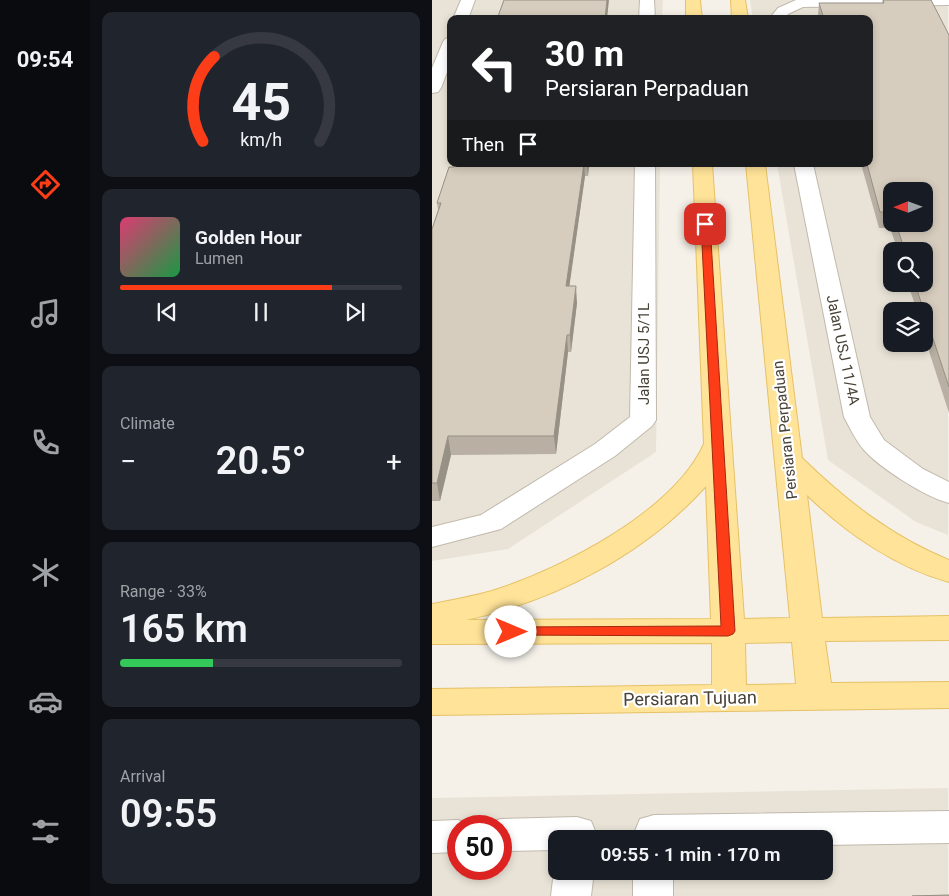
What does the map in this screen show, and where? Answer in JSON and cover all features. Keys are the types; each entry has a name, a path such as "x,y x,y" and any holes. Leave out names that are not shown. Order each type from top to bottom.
{"main road":[{"path":"693,0 694,15"},
{"path":"738,0 740,15"},
{"path":"702,167 728,631 729,697"},
{"name":"Persiaran Perpaduan","path":"756,167 814,697"},
{"path":"432,615 451,613 511,597 573,571 630,537 672,503 705,469 718,443"},
{"path":"788,459 826,497 858,522 890,542 948,572"},
{"path":"432,632 948,628"},
{"name":"Persiaran Tujuan","path":"432,702 948,695"}],"street":[{"path":"462,15 468,0"},
{"path":"647,0 647,15"},
{"path":"780,15 792,6 822,1 948,1"},
{"path":"432,88 447,52"},
{"name":"Jalan USJ 5/1L","path":"432,537 490,522 605,450 643,420 645,167"},
{"name":"Jalan USJ 11/4A","path":"804,167 857,417 874,445 913,475 948,494"},
{"path":"833,830 948,827"},
{"path":"512,835 548,834"},
{"path":"432,837 447,836"},
{"path":"572,896 573,880"},
{"path":"653,880 653,896"}],"shaded area":[{"path":"432,0 663,0 662,15 447,15 447,167 660,167 656,452 508,549 432,561"},
{"path":"750,0 948,0 948,535 916,522 828,460 778,167 873,167 873,15 752,15"},
{"path":"948,788 948,896 432,896 432,798"}],"building":[{"path":"504,0 607,0 605,15 498,15"},
{"path":"883,0 931,0 949,35 949,387 933,339 933,302 921,302 918,292 933,292 933,242 902,242 899,232 933,232 933,182 883,182 883,212 880,212 868,167 873,167 873,15 823,15 819,3 884,3"},
{"path":"449,167 584,167 566,286 576,286 570,335 567,335 554,436 448,436 437,483 432,483 432,229 441,203 437,203"},
{"path":"949,895 949,896 912,896"}],"route":[{"path":"511,632 728,631 705,224"}]}
